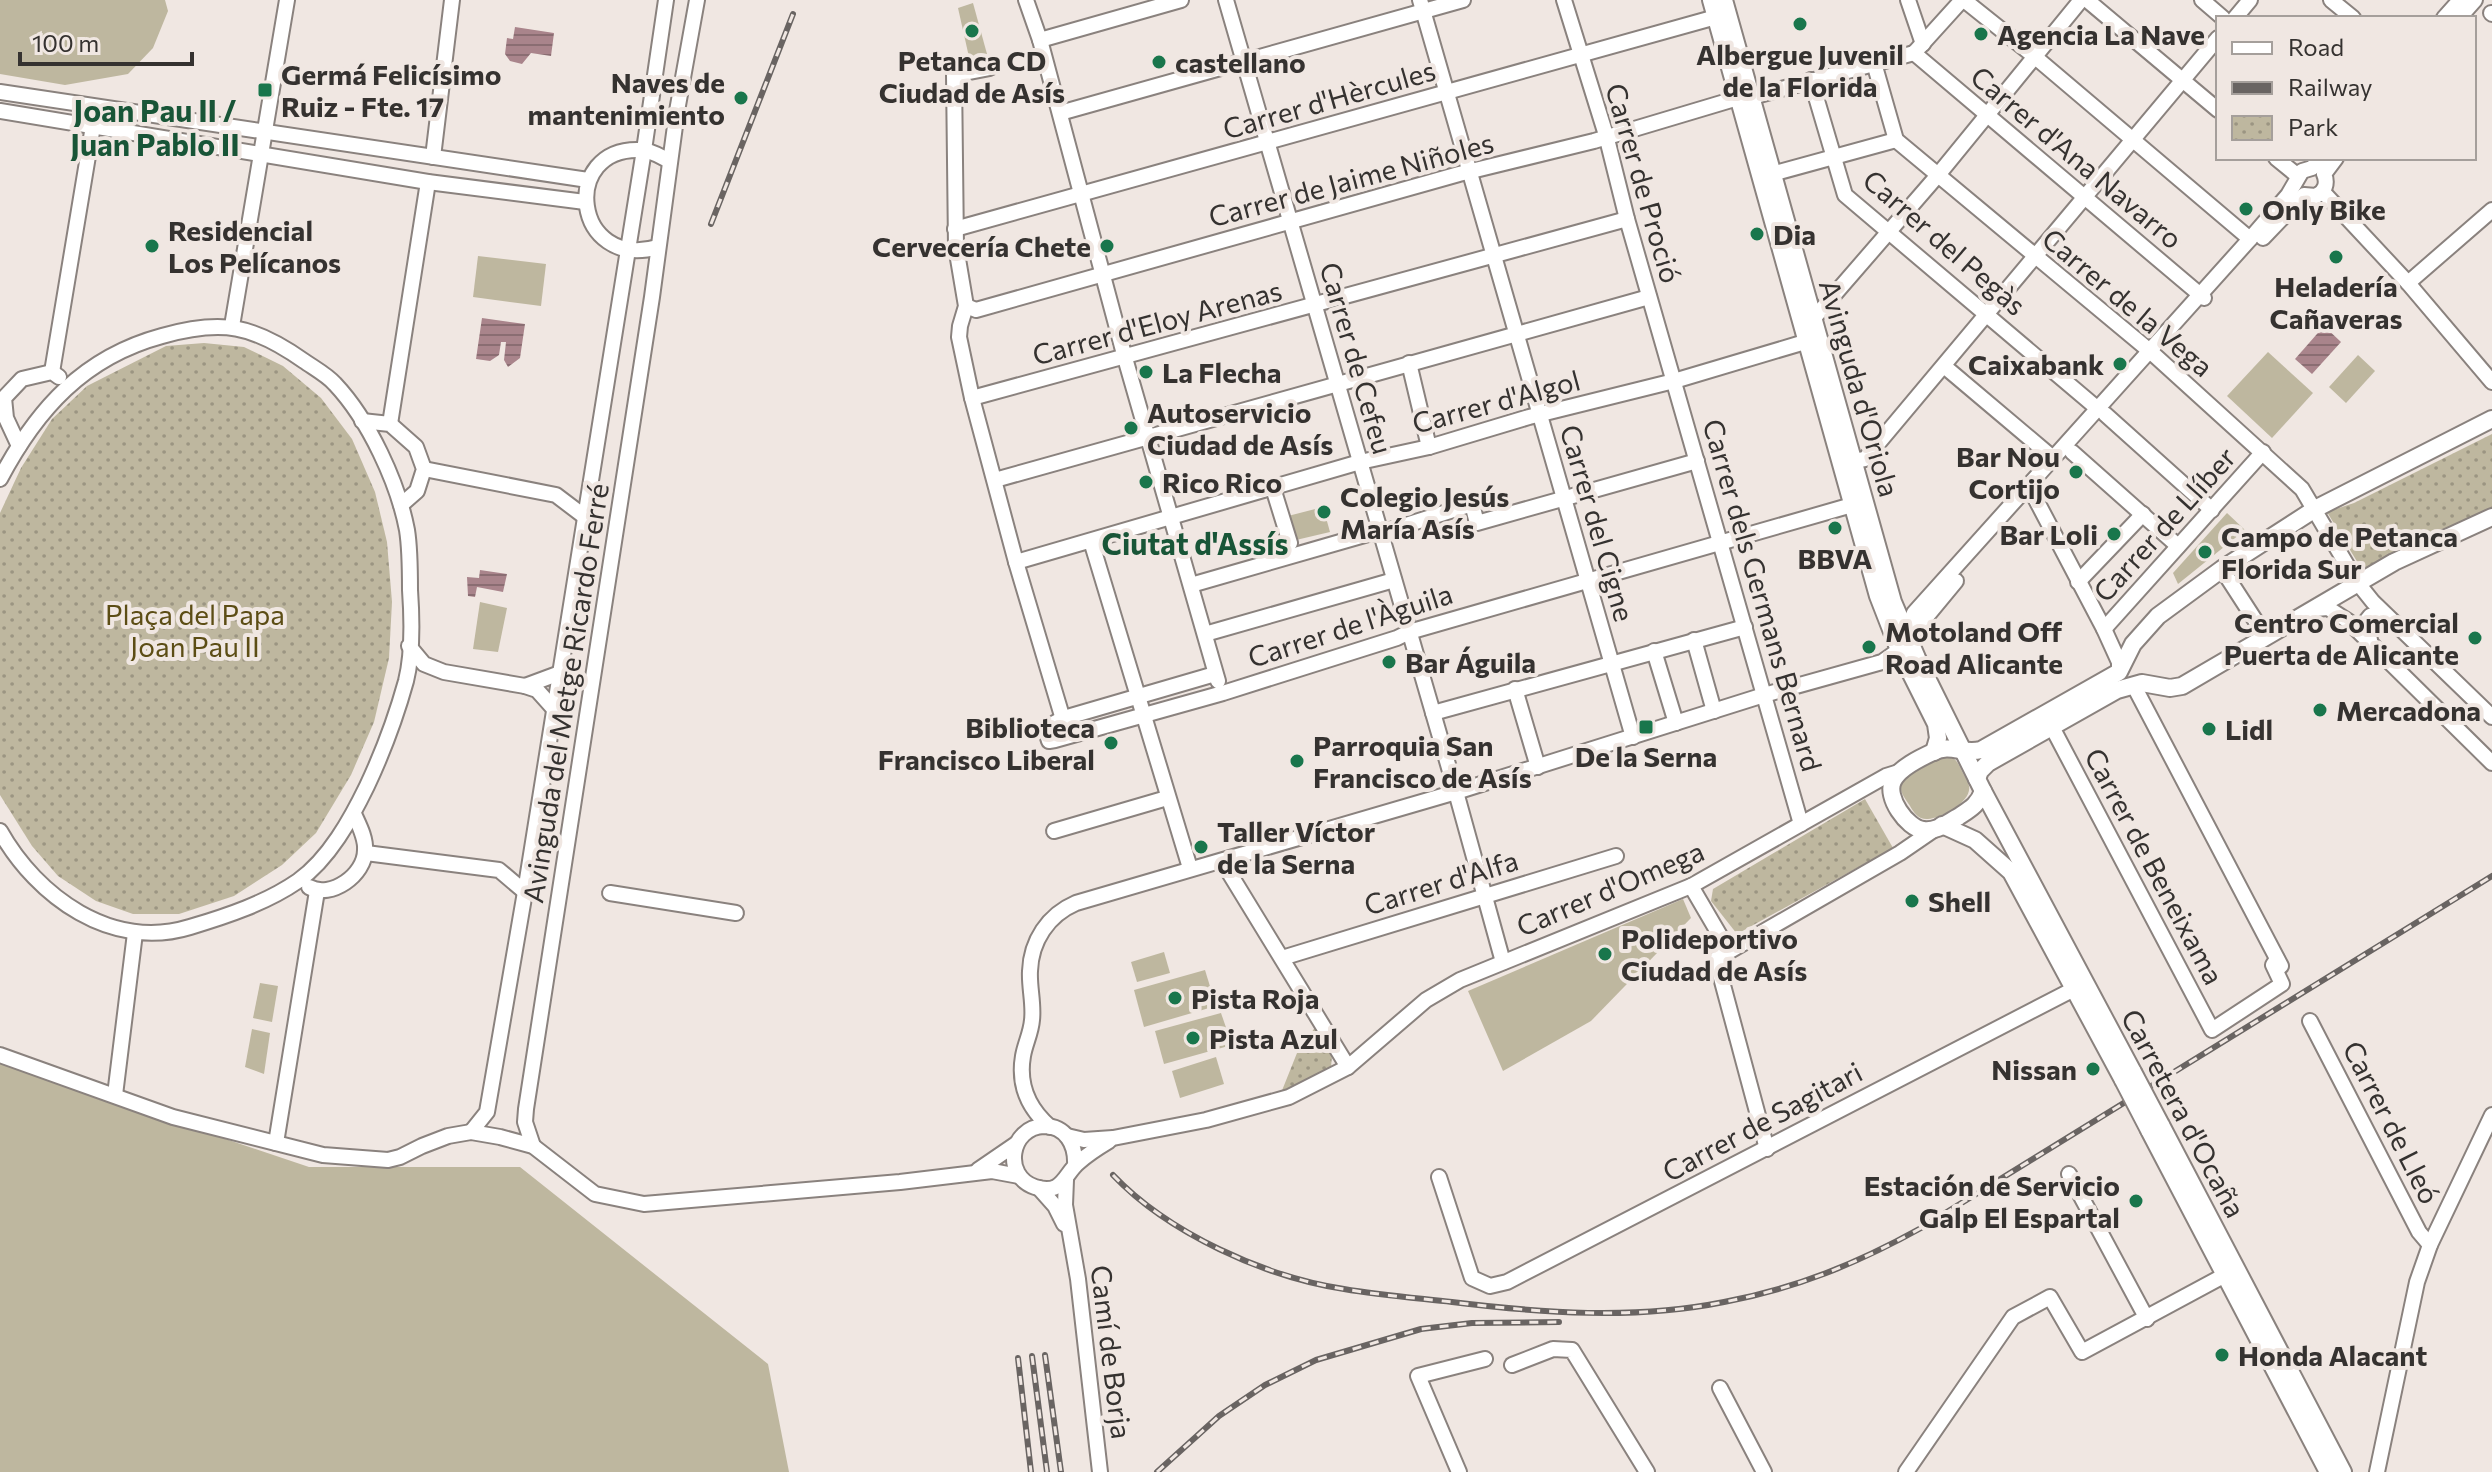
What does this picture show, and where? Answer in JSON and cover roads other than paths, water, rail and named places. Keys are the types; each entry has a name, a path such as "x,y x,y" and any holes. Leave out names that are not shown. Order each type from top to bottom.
{"main road":[{"name":"Avinguda d'Oriola","path":"1711,0 1772,174 1853,461 1906,614 1905,642 1936,724 1938,738 1934,752"},
{"name":"Avinguda d'Oriola","path":"1724,0 1805,342 1878,596 1980,785"},
{"path":"2134,686 2122,667 2133,644 2158,616 2222,569 2315,509 2492,419"},
{"path":"1902,770 1891,787 1899,809 1918,829 1938,827 1972,808 1980,785 1980,771 1988,763 2117,690 2152,683 2170,688 2182,686 2357,582 2492,517"},
{"name":"Carrer d'Omega","path":"1902,770 1934,752 1951,747 1963,752 1981,750 2122,667"},
{"name":"Carretera d'Ocaña","path":"1980,785 2128,1076 2231,1258 2343,1472"},
{"name":"Carretera d'Ocaña","path":"1938,827 1975,840 2011,872 2074,989 2128,1076"},
{"name":"Carretera d'Ocaña","path":"2155,1127 2225,1275 2328,1472"}],"street":[{"path":"232,326 287,0"},
{"path":"433,157 452,0"},
{"name":"Avinguda del Metge Ricardo Ferré","path":"471,1132 487,1112 525,892 666,0"},
{"name":"Avinguda del Metge Ricardo Ferré","path":"533,1146 525,1122 526,1109 697,0"},
{"path":"1026,0 1083,193 1147,436 1223,693"},
{"path":"1040,40 1181,0"},
{"name":"Carrer de Cefeu","path":"1226,0 1503,962"},
{"path":"1060,113 1244,61 1421,6 1463,0"},
{"name":"Carrer de Proció","path":"1564,0 1606,135 1674,381"},
{"path":"1908,0 1919,48"},
{"path":"1919,48 1963,0 2034,56 2250,239"},
{"path":"1814,318 2084,0 2216,108"},
{"path":"2202,0 2221,16"},
{"path":"2237,16 2250,0"},
{"path":"2331,0 2351,16"},
{"path":"2448,16 2467,5"},
{"name":"Carrer del Cigne","path":"1421,6 1633,737"},
{"name":"Carrer d'Hèrcules","path":"955,229 1716,17"},
{"path":"1853,461 1865,459 2216,40"},
{"name":"Carrer de Jaime Niñoles","path":"966,306 976,310 1874,63 1919,48"},
{"name":"Carrer d'Ana Navarro","path":"1919,48 1985,115 2203,297"},
{"path":"1772,174 1896,140 1874,63"},
{"path":"990,68 954,75 955,229 966,306 959,337 1016,562 1068,730 1077,734"},
{"name":"Carrer del Pegàs","path":"1811,80 1845,195 1988,314 2212,510"},
{"path":"0,92 588,180"},
{"path":"0,111 428,182 585,202"},
{"path":"52,372 93,126"},
{"name":"Carrer de la Vega","path":"1896,140 2153,354 2302,489 2357,582 2382,612 2492,717"},
{"path":"658,247 641,252 626,251 604,240 585,202 588,180 601,164 623,151 644,150 670,161"},
{"path":"1019,1176 1013,1161 1025,1113 1023,1057 1032,1023 1030,971 1036,942 1043,928 1057,914 1076,903 1190,868 1456,792 1764,695 1882,662 1905,642 2030,491 2053,458 2101,412 2300,185 2302,171 2319,167 2326,183 2323,192 2312,197 2300,185 2278,160"},
{"path":"390,424 428,182"},
{"path":"2203,297 2250,239 2300,185"},
{"path":"2323,192 2408,283 2492,382"},
{"path":"2408,283 2492,210"},
{"name":"Carrer d'Eloy Arenas","path":"972,398 1627,219"},
{"path":"995,480 1649,297"},
{"path":"0,479 41,414 70,383 111,355 189,328 232,326 267,338 335,383 362,421 381,454 401,505 407,533 412,616 406,680 389,737 354,814 321,860 299,881 233,915 182,930 135,933 99,924 41,886 1,835"},
{"name":"Carrer d'Algol","path":"1016,562 1360,462 1429,447 1674,381 1805,342"},
{"path":"1409,363 1429,447"},
{"path":"1944,366 2053,458"},
{"path":"19,446 6,418 2,405 4,398 22,379 52,372 70,383"},
{"name":"Carrer dels Germans Bernard","path":"1674,381 1801,824"},
{"path":"1906,614 2072,452 2101,412"},
{"path":"362,421 390,424 416,447 424,469 417,491 401,505"},
{"path":"2072,452 2178,546"},
{"name":"Carrer de Llíber","path":"2104,629 2263,452"},
{"path":"1191,585 1271,560 1381,533 1472,504 1477,523 1697,461"},
{"path":"424,469 556,495 585,517"},
{"path":"1271,560 1269,549 1290,543 1273,488"},
{"path":"2030,491 2122,667"},
{"name":"Carrer de l'Àguila","path":"1215,674 1064,718 1045,728 1049,741 1223,693 1409,632 1852,505"},
{"path":"2078,582 2143,514"},
{"path":"1091,541 1190,868"},
{"path":"2222,569 2266,637"},
{"path":"1205,634 1394,580"},
{"path":"2315,609 2328,608 2348,621 2492,762"},
{"path":"2372,644 2366,621 2382,612"},
{"path":"1433,713 1745,627"},
{"path":"1694,640 1714,711"},
{"path":"409,646 424,664 444,672 537,690 554,709"},
{"path":"1654,651 1676,723"},
{"path":"406,680 444,672"},
{"path":"525,686 560,673"},
{"path":"2134,686 2152,717"},
{"path":"2152,717 2149,695 2170,688"},
{"path":"1515,689 1538,767"},
{"name":"Carrer de Beneixama","path":"2052,727 2212,1030 2282,984 2273,965 2279,963 2152,717"},
{"name":"Carrer d'Omega","path":"1113,1138 1248,1110 1289,1097 1348,1067 1426,1000 1460,980 1691,886 1886,776 1902,770"},
{"path":"1054,831 1167,798"},
{"path":"299,881 317,891 336,887 353,878 366,853 362,831 354,814"},
{"path":"1767,1149 1716,959 1900,853 1938,827"},
{"path":"366,853 499,870 525,892"},
{"name":"Carrer d'Alfa","path":"1282,958 1616,856"},
{"path":"1222,861 1348,1067"},
{"path":"1691,886 1729,951"},
{"path":"276,1143 317,891"},
{"path":"610,893 736,913"},
{"path":"115,1095 135,933"},
{"name":"Carrer de Sagitari","path":"1439,1177 1472,1278 1490,1286 1507,1282 2074,989"},
{"name":"Carrer de Lleó","path":"2310,1021 2419,1232 2430,1245"},
{"path":"0,1055 173,1117 323,1155 388,1160 448,1136 471,1132 500,1137 533,1146 595,1194 644,1204 992,1171 1019,1176 1039,1188 1049,1189 1066,1180 1075,1165 1113,1138"},
{"path":"1025,1092 1032,1109 1050,1127 1067,1136 1084,1140 1113,1138"},
{"path":"2377,1472 2417,1282 2430,1245 2492,1115"},
{"path":"970,1174 983,1168 1035,1128 1050,1127"},
{"path":"1067,1136 1076,1155 1075,1165"},
{"path":"2069,1174 2147,1319"},
{"name":"Camí de Borja","path":"1066,1180 1065,1205 1091,1382 1100,1472"},
{"name":"Camí de Borja","path":"1039,1188 1055,1206 1071,1239"},
{"path":"1906,1472 2013,1317 2050,1297 2082,1352 2225,1275 2231,1258"},
{"path":"1512,1365 1553,1349 1572,1350 1647,1472"},
{"path":"1459,1472 1418,1376 1485,1359"},
{"path":"1720,1388 1764,1472"}],"railway":[{"path":"711,224 793,14"},
{"path":"1113,1175 1161,1216 1189,1233 1251,1263 1314,1283 1384,1295 1554,1312 1622,1313 1724,1302 1776,1290 1826,1273 1921,1228 2492,876"},
{"path":"1157,1472 1219,1416 1265,1385 1316,1360 1421,1329 1472,1323 1559,1322"},
{"path":"1045,1355 1061,1472"},
{"path":"1032,1356 1047,1472"},
{"path":"1018,1358 1031,1472"}],"place":[{"name":"Albergue Juvenil de la Florida","path":"1800,24"},
{"name":"Petanca CD Ciudad de Asís","path":"972,31"},
{"name":"Agencia La Nave","path":"1981,34"},
{"name":"castellano","path":"1159,62"},
{"name":"Germá Felicísimo Ruiz - Fte. 17","path":"265,90"},
{"name":"Naves de mantenimiento","path":"741,98"},
{"name":"Only Bike","path":"2246,209"},
{"name":"Dia","path":"1757,234"},
{"name":"Residencial Los Pelícanos","path":"152,246"},
{"name":"Cervecería Chete","path":"1107,246"},
{"name":"Heladería Cañaveras","path":"2336,257"},
{"name":"Caixabank","path":"2120,364"},
{"name":"La Flecha","path":"1146,372"},
{"name":"Autoservicio Ciudad de Asís","path":"1131,428"},
{"name":"Bar Nou Cortijo","path":"2076,472"},
{"name":"Rico Rico","path":"1146,482"},
{"name":"Colegio Jesús María Asís","path":"1324,512"},
{"name":"BBVA","path":"1835,528"},
{"name":"Bar Loli","path":"2114,534"},
{"name":"Campo de Petanca Florida Sur","path":"2205,552"},
{"name":"Centro Comercial Puerta de Alicante","path":"2475,638"},
{"name":"Motoland Off Road Alicante","path":"1869,647"},
{"name":"Bar Águila","path":"1389,662"},
{"name":"Mercadona","path":"2320,710"},
{"name":"De la Serna","path":"1646,727"},
{"name":"Lidl","path":"2209,729"},
{"name":"Biblioteca Francisco Liberal","path":"1111,743"},
{"name":"Parroquia San Francisco de Asís","path":"1297,761"},
{"name":"Taller Víctor de la Serna","path":"1201,847"},
{"name":"Shell","path":"1912,901"},
{"name":"Polideportivo Ciudad de Asís","path":"1605,954"},
{"name":"Pista Roja","path":"1175,998"},
{"name":"Pista Azul","path":"1193,1038"},
{"name":"Nissan","path":"2093,1069"},
{"name":"Estación de Servicio Galp El Espartal","path":"2136,1201"},
{"name":"Honda Alacant","path":"2222,1355"}],"district":[{"name":"Joan Pau II / Juan Pablo II","path":"155,126"},
{"name":"Ciutat d'Assís","path":"1195,542"}],"park label":[{"name":"Plaça del Papa Joan Pau II","path":"195,630"}]}
